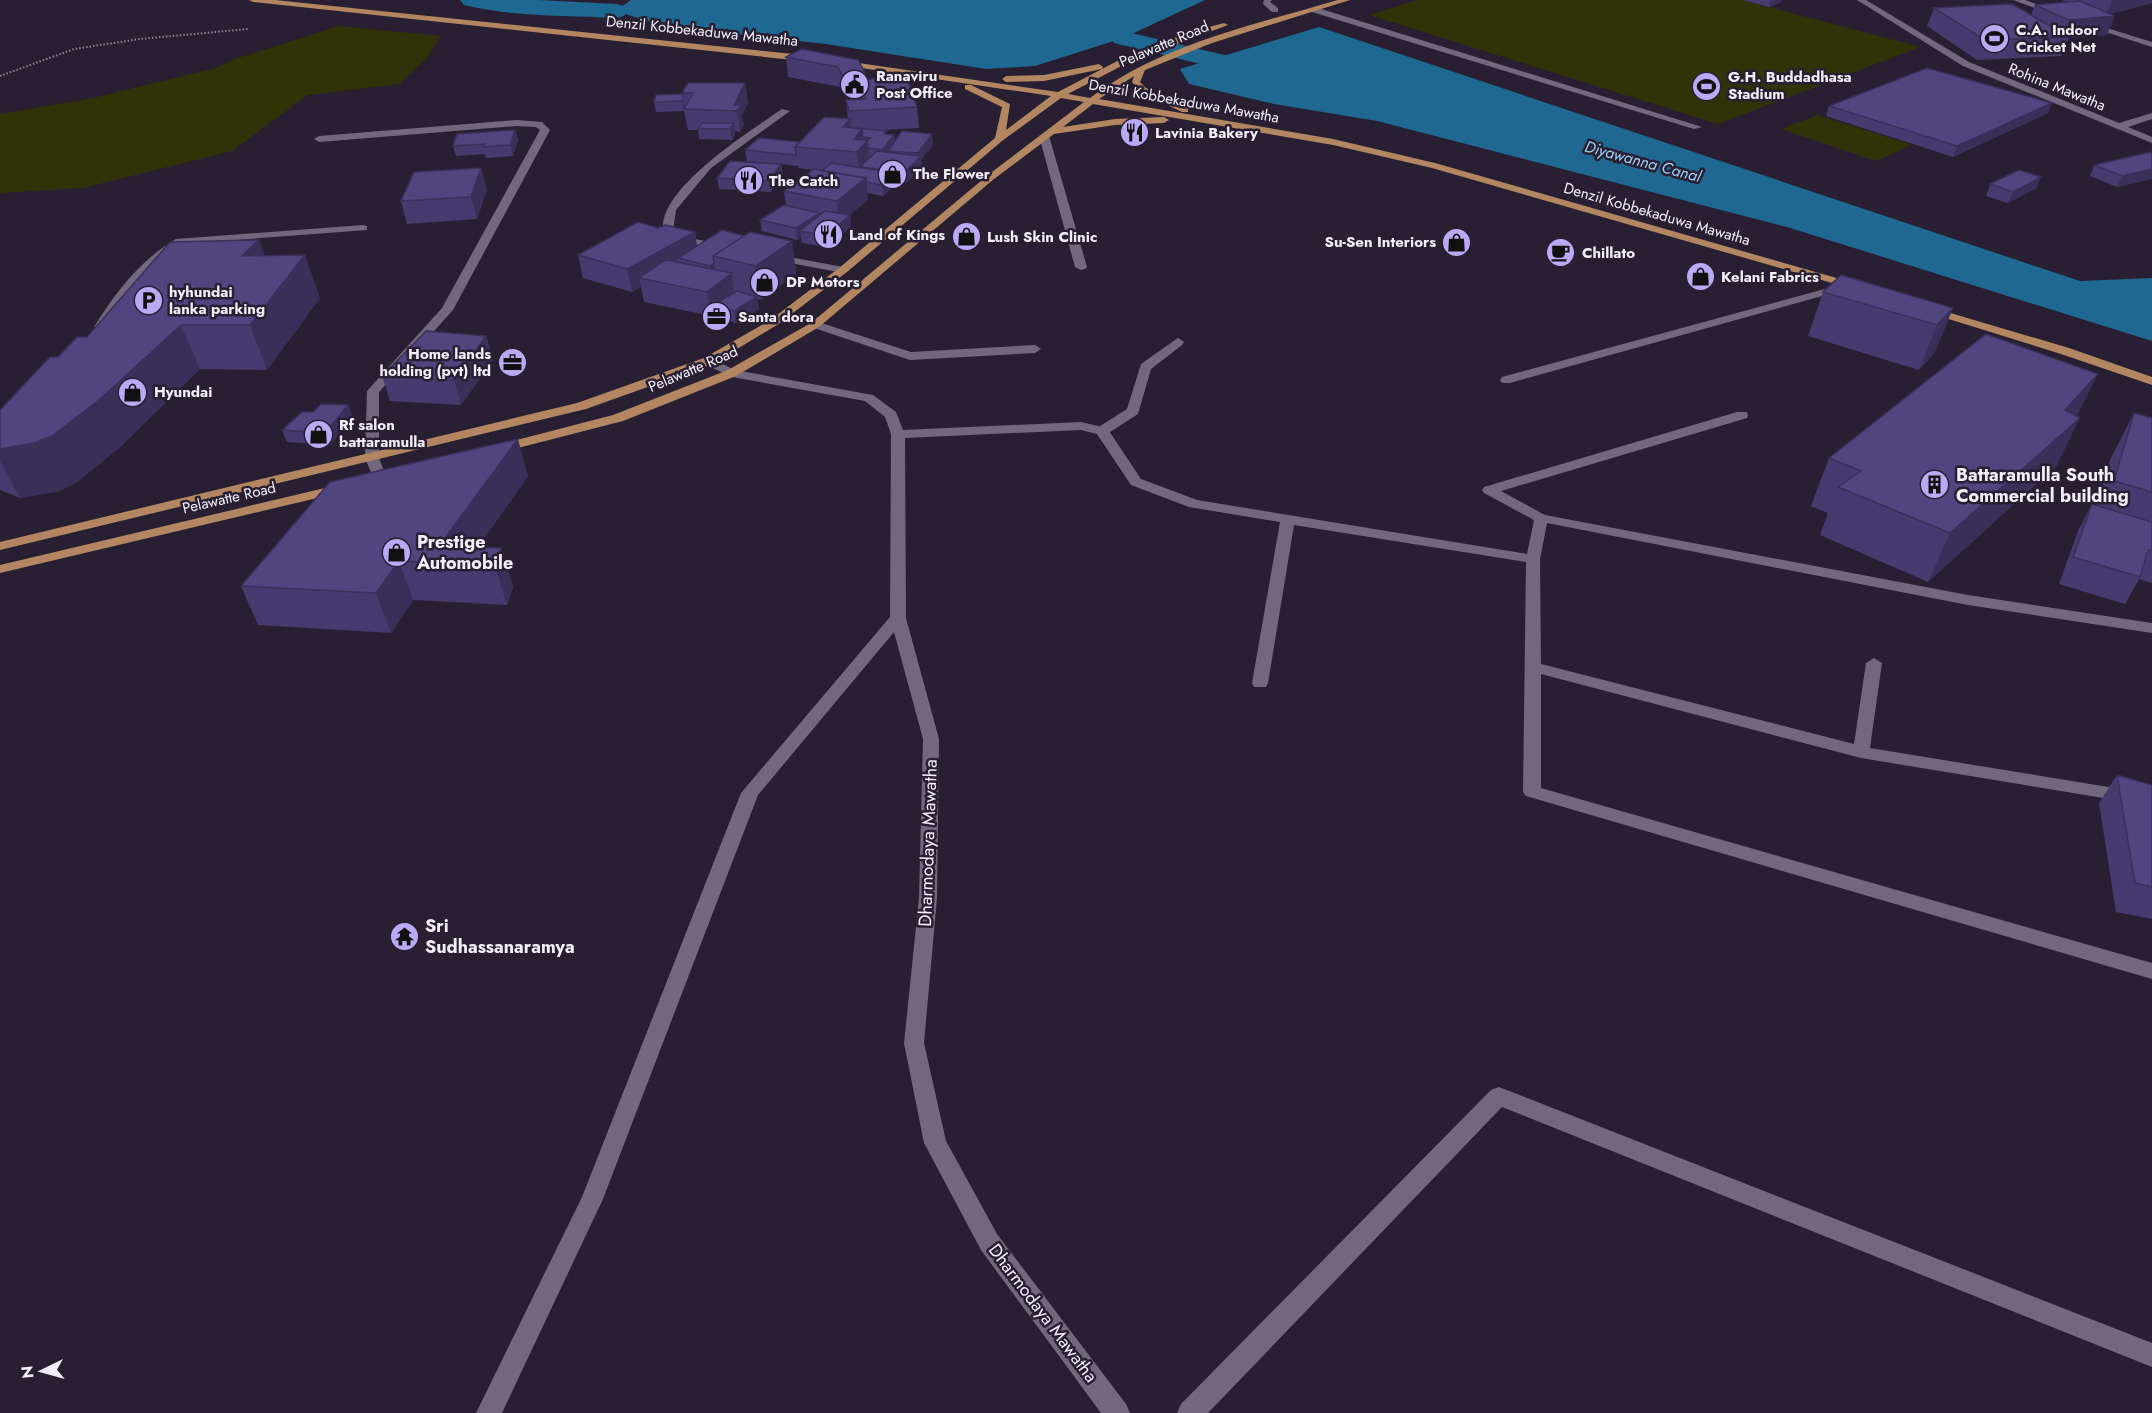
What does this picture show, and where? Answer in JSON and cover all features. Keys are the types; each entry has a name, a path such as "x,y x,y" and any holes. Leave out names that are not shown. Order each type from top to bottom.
{"main road":[{"name":"Denzil Kobbekaduwa Mawatha","path":"253,0 823,60"},
{"name":"Pelawatte Road","path":"482,453 618,418 732,373 815,325 991,177 1090,101 1144,67 1209,41 1346,0"},
{"path":"1264,13 1286,7"},
{"name":"Pelawatte Road","path":"0,546 581,406 708,361 773,324 843,270 999,139 1059,95 1123,61 1190,35 1232,22"},
{"path":"951,78 1044,78 1123,61"},
{"name":"Denzil Kobbekaduwa Mawatha","path":"834,62 1059,95 1333,142 1435,166 1872,292"},
{"path":"1144,67 1136,82 1143,90 1201,118"},
{"path":"951,78 1007,106 999,139"},
{"path":"1047,134 1115,122 1201,118"},
{"path":"1918,306 2065,351 2152,381"},
{"name":"Pelawatte Road","path":"0,569 374,481"}],"street":[{"path":"1268,0 1266,2 1275,10"},
{"name":"Rohina Mawatha","path":"1861,0 1966,64 2152,140"},
{"path":"2017,0 2062,15"},
{"path":"1315,10 1697,127"},
{"path":"2073,19 2152,45"},
{"path":"740,251 683,240 668,232 671,210 708,166 785,111"},
{"path":"2117,127 2152,117"},
{"path":"319,140 517,123 538,124 545,130 447,310 373,391 374,481"},
{"path":"1047,134 1081,267"},
{"path":"91,342 116,301 161,251 180,241 363,228"},
{"path":"763,255 843,270"},
{"path":"1506,380 1850,285"},
{"path":"815,325 910,356 1035,349"},
{"path":"1102,431 1133,411 1145,367 1178,342"},
{"path":"708,361 732,373 869,398 891,415 898,434 1081,426 1102,431 1136,482 1194,504 1533,559"},
{"path":"1742,414 1489,490 1541,518 1968,600 2152,628"},
{"name":"Dharmodaya Mawatha","path":"898,434 898,618 931,739 928,898 914,1043 935,1143 989,1242 1117,1413"},
{"path":"1541,518 1533,559 1532,792 2152,971"},
{"path":"1260,683 1288,519"},
{"path":"489,1413 592,1199 750,793 898,618"},
{"path":"1861,752 1874,663"},
{"path":"1533,667 1861,752 2150,800 2152,796"},
{"path":"1190,1413 1499,1096 2152,1355"}],"path":[{"path":"0,76 74,49 140,39 248,28"}],"green space":[{"name":"G.H. Buddadhasa Stadium","path":"1417,0 1742,0 1920,47 1718,124 1369,15"},
{"path":"339,26 441,36 427,58 399,84 308,95 232,151 83,188 0,193 0,114 93,98 216,68 235,59"},
{"path":"1818,115 1912,145 1876,161 1781,129"}],"water":[{"path":"631,0 1205,0 1123,38 1035,66 986,69 826,44 663,26 616,11"},
{"path":"1319,27 2080,281 2152,278 2152,341 1787,227 1377,121 1274,104 1189,84 1180,69"}],"building":[{"path":"2080,1 2115,16 2069,20 2035,5"},
{"path":"2012,4 2069,37 1985,40 1934,8"},
{"path":"802,49 858,60 865,73 842,75 838,67 786,57"},
{"path":"1927,68 2052,103 1957,146 1829,106"},
{"path":"906,76 917,107 849,111 846,100 866,99 860,80"},
{"path":"688,83 745,83 734,105 741,105 737,111 684,109 693,93 682,93"},
{"path":"683,94 682,101 654,102 656,95"},
{"path":"824,117 850,119 843,127 862,129 854,139 868,140 857,152 795,147"},
{"path":"702,123 734,123 730,129 698,129"},
{"path":"856,128 887,131 884,134 894,135 882,150 868,148 867,140 870,138 863,137 862,129"},
{"path":"515,130 510,145 453,146 457,134"},
{"path":"902,131 932,134 918,153 888,151"},
{"path":"759,138 800,142 795,147 796,155 745,150"},
{"path":"877,151 921,156 905,172 860,167"},
{"path":"2151,152 2152,169 2122,176 2094,165"},
{"path":"730,161 781,164 769,181 717,178"},
{"path":"831,163 895,173 882,185 866,182 866,178 822,171"},
{"path":"481,168 471,197 401,201 414,172"},
{"path":"814,169 866,178 837,201 784,191"},
{"path":"2019,170 2041,177 2013,192 1990,184"},
{"path":"784,205 820,213 796,228 760,220"},
{"path":"825,211 850,215 826,236 800,231"},
{"path":"638,222 658,228 665,225 695,232 627,269 578,255"},
{"path":"722,230 744,236 713,256 714,263 710,266 678,258"},
{"path":"750,232 792,241 756,266 713,256"},
{"path":"259,240 242,256 305,255 250,325 181,325 99,400 52,436 34,443 0,449 0,410 50,357 58,357 77,337 87,337 170,242"},
{"path":"666,260 732,273 707,292 639,278"},
{"path":"1841,275 1953,308 1937,325 1823,292"},
{"path":"737,291 757,297 734,311 715,304"},
{"path":"426,331 486,336 454,380 382,376"},
{"name":"Battaramulla South Commercial building","path":"1986,334 2098,374 2065,410 2080,418 1950,533 1838,487 1861,471 1829,458"},
{"path":"321,404 348,405 325,433 282,430 302,412 313,412"},
{"path":"2134,413 2152,418 2152,492 2114,481"},
{"path":"518,439 439,546 501,548 495,566 399,561 376,593 241,586 330,482"},
{"path":"2092,504 2152,522 2152,551 2148,550 2140,577 2073,557"},
{"path":"2117,775 2152,785 2152,887 2135,883"}],"waterway":[{"path":"472,0 520,6 616,11"},
{"name":"Diyawanna Canal","path":"1123,38 1275,74"}],"place":[{"name":"C.A. Indoor Cricket Net","path":"1995,39"},
{"name":"Ranaviru Post Office","path":"855,85"},
{"name":"G.H. Buddadhasa Stadium","path":"1707,86"},
{"name":"Lavinia Bakery","path":"1134,133"},
{"name":"The Flower","path":"892,174"},
{"name":"The Catch","path":"748,181"},
{"name":"Land of Kings","path":"828,235"},
{"name":"Lush Skin Clinic","path":"966,237"},
{"name":"Su-Sen Interiors","path":"1457,242"},
{"name":"Chillato","path":"1561,253"},
{"name":"Kelani Fabrics","path":"1700,277"},
{"name":"DP Motors","path":"765,282"},
{"name":"hyhundai lanka parking","path":"148,301"},
{"name":"Santa dora","path":"717,317"},
{"name":"Home lands holding (pvt) ltd","path":"512,363"},
{"name":"Hyundai","path":"133,392"},
{"name":"Rf salon battaramulla","path":"318,434"},
{"name":"Battaramulla South Commercial building","path":"1935,485"},
{"name":"Prestige Automobile","path":"396,552"},
{"name":"Sri Sudhassanaramya","path":"404,936"}]}
